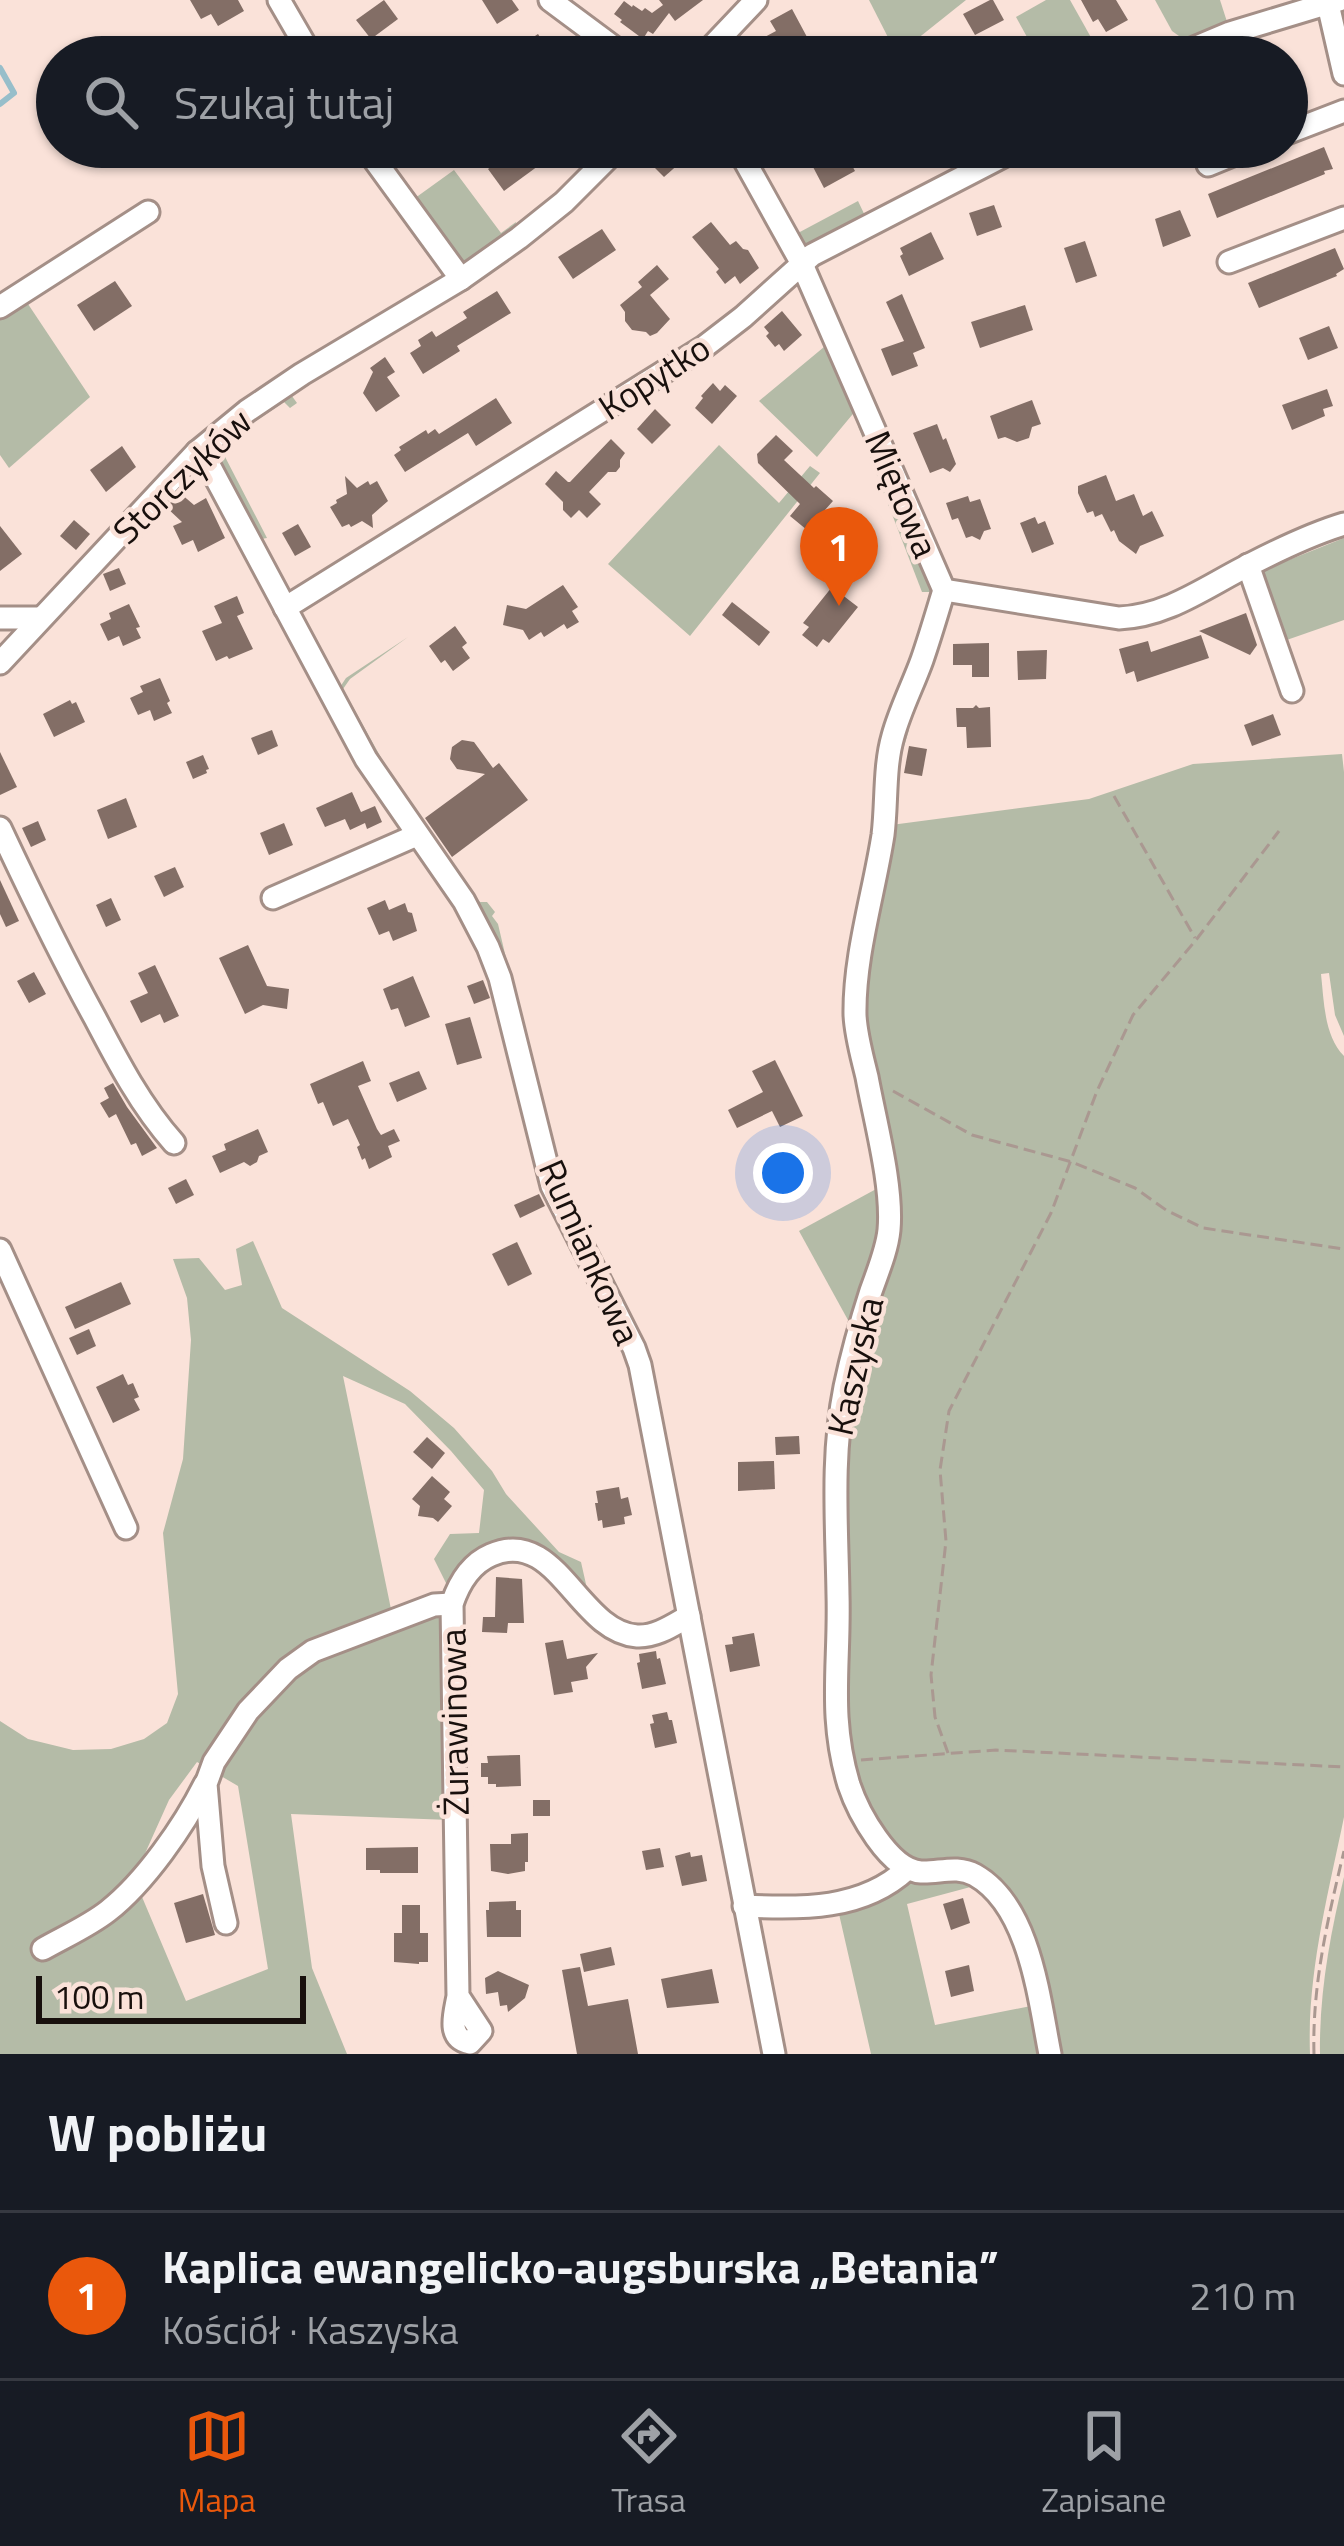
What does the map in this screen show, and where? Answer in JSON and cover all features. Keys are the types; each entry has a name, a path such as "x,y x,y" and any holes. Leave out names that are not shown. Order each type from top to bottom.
{"street":[{"path":"279,0 300,36"},
{"path":"550,0 598,36"},
{"path":"722,36 756,0"},
{"path":"1223,36 1331,1 1344,74"},
{"path":"1308,125 1344,111"},
{"path":"380,168 461,279"},
{"name":"Storczyków","path":"0,663 197,452 247,410 461,279 541,221 597,168"},
{"name":"Miętowa","path":"749,168 801,262 944,590 1135,617 1162,610 1288,545 1344,524"},
{"name":"Kopytko","path":"285,608 704,346 743,317 801,262 981,168"},
{"path":"0,308 148,212"},
{"path":"1229,262 1344,218"},
{"name":"Rumiankowa","path":"197,452 210,467 366,759 464,902 488,947 552,1186 634,1348 773,2054"},
{"path":"1248,565 1292,692"},
{"name":"Kaszyska","path":"908,1869 875,1836 854,1798 843,1762 834,1690 838,1596 834,1487 845,1388 890,1216 855,1008 885,820 890,743 944,590"},
{"path":"0,618 41,618"},
{"path":"0,828 122,1068 174,1143"},
{"path":"273,898 417,835"},
{"path":"0,1250 125,1528"},
{"name":"Żurawinowa","path":"458,1996 452,1604 458,1586 488,1556 525,1550 542,1559 610,1628 637,1636 656,1633 689,1616"},
{"path":"43,1949 104,1914 133,1889 192,1811 214,1762 248,1711 288,1669 342,1638 434,1605 452,1604"},
{"path":"206,1784 213,1866 226,1923"},
{"path":"744,1906 778,1908 860,1899 894,1882 908,1869 974,1874 998,1896 1024,1943 1050,2054"}],"path":[{"path":"1114,796 1196,940"},
{"path":"949,1754 935,1717 931,1675 946,1541 940,1470 949,1411 1052,1213 1096,1091 1133,1015 1279,831"},
{"path":"866,1074 972,1135 1072,1162 1135,1188 1203,1228 1344,1249"},
{"path":"843,1762 997,1750 1344,1767"},
{"path":"1314,2054 1313,2018 1325,1929 1344,1851"}],"green space":[{"path":"869,0 966,0 921,36 887,36"},
{"path":"1046,0 1070,0 1090,36 1026,36 1016,17"},
{"path":"1155,0 1220,0 1229,28 1203,36 1179,36"},
{"path":"454,170 501,233 516,222 515,228 463,267 411,201"},
{"path":"778,197 798,233 858,201 868,222 815,248 801,247 777,208"},
{"path":"795,280 801,284 857,409 817,457 759,401 824,347"},
{"path":"26,301 90,397 9,468 0,455 0,318"},
{"path":"289,392 297,403 290,408 284,402 225,442 222,451 267,538 261,539 215,451 216,444"},
{"path":"866,424 932,585 930,592 922,592 858,426"},
{"path":"719,445 779,503 810,466 820,473 690,636 608,564"},
{"path":"1344,538 1344,620 1281,642 1260,581 1264,570"},
{"path":"408,637 343,689 421,830 480,902 487,902 495,912 492,916 498,924 523,1031 427,840 341,697 340,687 346,678"},
{"path":"899,730 909,730 899,763 891,825 1089,799 1193,764 1342,754 1344,1036 1335,1015 1329,973 1321,974 1329,1028 1344,1056 1344,1817 1315,1964 1310,2054 1054,2054 1002,1893 920,1867 880,1834 847,1760 841,1445 890,1241 860,1004"},
{"path":"878,1188 883,1224 854,1331 799,1231"},
{"path":"253,1241 282,1308 410,1391 454,1428 559,1552 581,1562 590,1602 530,1545 455,1580 450,1820 291,1814 312,1968 347,2054 0,2054 0,1721 28,1739 73,1750 111,1749 144,1739 167,1723 178,1694 163,1533 183,1459 191,1340 187,1298 173,1259 199,1258 225,1290 242,1285 236,1249","holes":["343,1376 405,1404 484,1490 479,1533 450,1534 434,1559 449,1589 392,1614","197,1762 238,1786 268,1969 186,2001 134,1878 169,1800"]},
{"path":"968,1875 978,1885 907,1904 935,2025 1031,2006 1040,2054 871,2054 839,1914 755,1916 785,2054 779,2054 753,1918 757,1910 838,1907 911,1879"},
{"path":"1344,1877 1344,2054 1320,2054 1326,1965"}],"building":[{"path":"190,0 238,0 244,11 218,26 211,14 201,19"},
{"path":"384,0 398,19 375,36 369,36 356,20"},
{"path":"482,0 512,0 519,10 497,24"},
{"path":"659,0 703,0 675,21 669,13 653,34 648,31 645,36 614,14 624,1 652,13 663,5"},
{"path":"990,0 1004,20 975,35 963,14"},
{"path":"1081,0 1116,0 1128,20 1106,32 1098,19 1093,22"},
{"path":"792,9 806,36 767,36 776,31 770,21"},
{"path":"1324,147 1333,169 1217,218 1208,194 1272,168 1308,168 1308,153"},
{"path":"489,168 535,168 504,191"},
{"path":"814,168 853,168 855,171 824,188"},
{"path":"994,205 1002,227 977,236 969,213"},
{"path":"1180,210 1191,236 1163,247 1155,219"},
{"path":"711,222 730,245 736,241 748,250 759,268 740,284 735,276 725,284 716,272 719,269 692,237"},
{"path":"602,229 616,250 573,279 558,257"},
{"path":"931,232 944,259 909,276 900,248"},
{"path":"1085,241 1097,276 1076,283 1064,248"},
{"path":"1335,248 1344,269 1337,276 1259,308 1248,283"},
{"path":"657,265 669,279 650,295 670,319 650,336 632,330 620,305 642,287 638,282"},
{"path":"115,281 132,306 94,331 77,305"},
{"path":"497,291 511,313 457,346 460,351 423,374 410,353 421,346 418,340 432,331 436,337 467,318 463,312"},
{"path":"902,294 925,348 913,353 918,366 892,376 881,349 904,341 886,302"},
{"path":"1025,305 1033,330 980,348 971,322"},
{"path":"782,311 802,335 784,351 779,344 775,347 764,327"},
{"path":"1329,326 1338,348 1308,360 1299,338"},
{"path":"385,357 395,372 387,377 400,396 376,412 363,393 373,372 370,368"},
{"path":"713,383 720,391 725,385 737,396 712,424 695,408"},
{"path":"1327,389 1333,406 1323,409 1325,416 1292,430 1282,405"},
{"path":"496,398 512,423 476,446 468,433 405,472 394,455 399,447 426,430 428,434 435,429 439,434"},
{"path":"1032,400 1041,424 1032,427 1029,438 1017,442 998,439 990,416"},
{"path":"655,409 671,425 652,444 637,429"},
{"path":"937,424 956,464 950,472 943,468 930,473 913,433"},
{"path":"776,435 793,451 784,460 833,501 807,530 790,516 800,504 758,463 757,454"},
{"path":"611,439 625,453 620,467 608,472 589,492 601,504 587,518 579,510 571,518 545,484 556,471 570,482"},
{"path":"122,446 136,467 106,492 90,470"},
{"path":"1106,475 1116,501 1134,494 1143,516 1152,511 1164,536 1140,546 1136,554 1111,532 1102,514 1087,513 1078,493 1078,486"},
{"path":"345,476 357,488 377,481 388,501 372,515 373,528 362,521 342,527 330,507 347,494"},
{"path":"180,493 194,505 206,498 225,538 198,552 193,540 182,545 173,526 182,522 166,507"},
{"path":"968,496 970,502 980,499 991,529 980,540 966,538 946,503"},
{"path":"1035,517 1038,524 1045,521 1054,544 1032,553 1020,523"},
{"path":"74,520 90,534 76,550 60,536"},
{"path":"298,524 311,547 295,556 282,533"},
{"path":"0,526 22,554 0,571"},
{"path":"119,568 126,584 110,591 103,574"},
{"path":"563,585 578,607 572,611 579,622 529,640 523,630 503,625 507,605 526,609"},
{"path":"832,587 858,607 829,643 823,639 817,647 802,635 809,627 803,623"},
{"path":"237,596 244,613 237,616 253,649 216,661 202,631 222,623 214,606"},
{"path":"732,602 770,632 759,646 722,615"},
{"path":"129,604 141,638 123,646 119,636 108,641 100,624 111,619 109,613"},
{"path":"1246,613 1257,645 1250,655 1199,631"},
{"path":"455,626 467,643 462,647 470,658 453,671 429,646"},
{"path":"1201,635 1209,658 1137,682 1134,671 1126,674 1119,649 1148,641 1151,652"},
{"path":"989,643 989,677 972,677 972,665 953,665 953,644"},
{"path":"1047,650 1046,679 1018,680 1017,651"},
{"path":"160,678 172,713 154,721 150,710 138,715 130,698 143,692 140,686"},
{"path":"70,700 76,702 85,722 54,737 43,714"},
{"path":"990,707 991,747 967,748 966,727 957,727 956,708"},
{"path":"1273,714 1281,735 1252,746 1244,725"},
{"path":"272,730 278,746 258,755 251,738"},
{"path":"462,740 474,742 493,768 499,763 528,800 452,857 425,818 485,774 457,769 450,759 452,747"},
{"path":"909,746 927,749 922,776 904,773"},
{"path":"0,752 17,787 0,795"},
{"path":"203,755 209,769 193,779 186,762"},
{"path":"352,792 361,812 375,806 382,822 350,830 345,819 325,827 316,808"},
{"path":"126,798 137,827 108,839 97,810"},
{"path":"38,821 46,840 31,847 22,828"},
{"path":"284,823 293,845 269,855 260,833"},
{"path":"175,867 184,887 164,897 154,876"},
{"path":"0,880 19,921 6,927 0,914"},
{"path":"111,898 121,920 106,927 96,905"},
{"path":"385,900 389,910 405,903 417,931 393,941 389,931 379,935 367,908"},
{"path":"248,945 267,986 289,989 287,1009 263,1005 245,1014 219,958"},
{"path":"155,965 179,1016 164,1023 160,1014 141,1023 130,1001 148,993 138,973"},
{"path":"34,972 46,994 29,1003 17,981"},
{"path":"413,976 430,1017 405,1027 383,989"},
{"path":"483,980 490,998 474,1004 467,986"},
{"path":"470,1017 482,1058 457,1065 445,1024"},
{"path":"775,1060 803,1116 780,1127 772,1111 737,1128 728,1110 763,1092 752,1071"},
{"path":"363,1061 371,1081 358,1086 377,1129 381,1135 394,1129 400,1141 388,1146 392,1157 369,1169 348,1119 333,1126 310,1084"},
{"path":"419,1071 427,1089 397,1102 389,1083"},
{"path":"113,1083 157,1148 142,1156 116,1114 109,1118 100,1103 109,1098 104,1088"},
{"path":"258,1129 268,1152 250,1166 244,1162 220,1173 212,1156 226,1150 224,1144"},
{"path":"186,1179 194,1195 176,1204 168,1188"},
{"path":"539,1194 545,1206 520,1218 514,1205"},
{"path":"517,1242 532,1274 508,1286 492,1254"},
{"path":"121,1282 131,1304 75,1329 65,1307"},
{"path":"89,1329 96,1346 77,1355 69,1338"},
{"path":"123,1374 128,1385 133,1383 140,1410 113,1423 96,1387"},
{"path":"799,1436 800,1454 776,1455 775,1437"},
{"path":"427,1437 445,1453 432,1469 413,1452"},
{"path":"774,1461 775,1489 738,1491 738,1462"},
{"path":"432,1476 450,1492 444,1499 452,1506 438,1522 418,1516 420,1506 412,1499"},
{"path":"619,1487 621,1499 628,1497 632,1515 624,1517 625,1524 603,1528 602,1520 598,1521 596,1491"},
{"path":"496,1577 522,1579 524,1623 508,1623 507,1633 482,1632 483,1617 495,1617"},
{"path":"754,1633 760,1666 730,1672 725,1645 733,1644 732,1637"},
{"path":"563,1640 567,1659 598,1653 586,1667 588,1679 571,1682 573,1692 554,1695 545,1643"},
{"path":"656,1651 666,1684 642,1689 639,1654"},
{"path":"667,1712 677,1743 655,1748 652,1715"},
{"path":"520,1755 521,1786 496,1787 488,1784 488,1777 481,1777 481,1763 488,1763 487,1756"},
{"path":"533,1800 550,1800 550,1816 533,1816"},
{"path":"528,1833 525,1871 491,1871 490,1844 511,1844 511,1834"},
{"path":"418,1847 418,1873 366,1870 366,1848"},
{"path":"660,1848 664,1867 646,1870 642,1851"},
{"path":"690,1852 691,1857 702,1855 707,1881 682,1886 675,1856"},
{"path":"203,1894 215,1935 186,1943 174,1903"},
{"path":"963,1898 970,1923 951,1930 943,1904"},
{"path":"516,1901 516,1910 521,1910 521,1937 487,1937 489,1902"},
{"path":"402,1905 420,1905 420,1933 428,1933 428,1962 394,1962 394,1933 402,1933"},
{"path":"611,1947 615,1965 584,1972 580,1954"},
{"path":"969,1965 974,1991 951,1997 945,1971"},
{"path":"580,1967 588,2006 628,1999 638,2054 577,2054 562,1970"},
{"path":"712,1969 719,2003 667,2008 661,1979"},
{"path":"498,1971 529,1985 525,1998 508,2012 507,2005 500,2006 498,1992 486,1994 485,1978"}],"waterway":[{"path":"0,68 14,93 0,104"}],"place":[{"name":"Kaplica ewangelicko-augsburska „Betania”","path":"839,606"}]}
